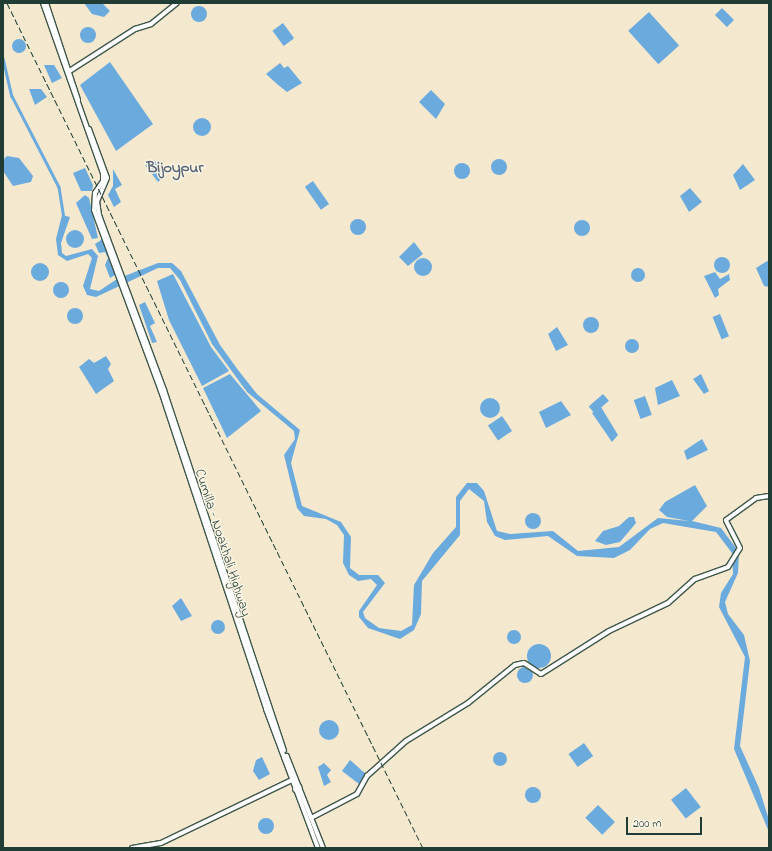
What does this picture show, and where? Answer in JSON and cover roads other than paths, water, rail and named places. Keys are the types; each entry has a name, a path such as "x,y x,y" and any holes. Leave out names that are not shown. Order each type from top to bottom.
{"main road":[{"path":"43,3 80,113 104,171"},
{"path":"46,3 74,90 104,171 93,204 173,422 285,756 318,848"},
{"path":"68,72 135,29 151,24 177,3"},
{"path":"311,818 356,794 367,776 406,742 468,703 515,665 524,663 541,674 610,631 668,603 690,582 730,564 739,552 740,548 726,520 756,498 769,496"},
{"path":"285,756 292,780 311,818 323,848"},
{"path":"132,848 161,843 292,780"}],"water":[{"path":"84,3 102,3 110,11 104,17 92,14"},
{"path":"199,6 206,11 207,14 202,21 199,22 192,17 191,14 196,7"},
{"path":"722,8 734,20 727,27 715,15"},
{"path":"649,12 679,45 658,64 628,31"},
{"path":"283,23 294,38 284,46 272,31"},
{"path":"85,27 91,27 96,32 94,41 91,43 85,43 80,38 80,32"},
{"path":"16,39 22,39 26,43 26,49 22,53 16,53 12,49 12,43"},
{"path":"110,62 153,124 116,151 80,85"},
{"path":"280,63 284,68 288,66 302,83 287,92 266,74"},
{"path":"44,65 54,65 62,78 52,83"},
{"path":"29,89 41,89 47,97 35,105"},
{"path":"431,90 445,104 436,119 419,102"},
{"path":"202,118 208,121 211,127 208,133 202,136 196,133 193,127 196,121"},
{"path":"7,156 19,158 33,176 31,182 13,186 3,171 3,160"},
{"path":"499,159 505,161 507,167 505,173 499,175 493,173 491,167 493,161"},
{"path":"153,160 161,165 161,179 158,182 145,165"},
{"path":"462,163 469,168 470,171 465,178 462,179 455,174 454,171 459,164"},
{"path":"743,164 755,180 740,190 733,175"},
{"path":"85,168 93,185 92,191 81,191 73,173"},
{"path":"113,169 122,185 115,189 121,202 114,207 108,195 113,186"},
{"path":"313,181 329,204 321,210 305,187"},
{"path":"690,188 702,202 689,212 680,196"},
{"path":"85,195 89,198 98,238 92,239 76,203"},
{"path":"62,215 70,217 61,243 62,253 66,256 92,249 98,256 90,289 99,291 117,279 158,263 172,263 181,271 220,345 238,370 257,394 300,430 291,463 302,506 341,522 351,537 350,568 359,575 378,575 385,583 363,612 365,618 379,628 401,631 412,625 414,585 433,553 456,527 456,497 467,483 477,483 484,491 497,531 510,534 553,531 578,551 619,547 658,518 689,521 667,517 659,510 665,502 695,485 707,506 692,521 721,528 739,552 738,573 725,602 728,614 744,635 750,661 740,746 759,788 769,820 769,832 734,749 745,657 719,607 721,593 733,574 732,553 716,532 663,523 650,529 630,550 614,558 577,556 548,536 505,540 495,536 487,522 484,501 469,489 460,501 460,535 422,581 421,614 414,630 400,639 368,628 359,617 359,611 377,585 371,579 358,581 349,575 343,563 344,535 337,525 326,519 304,516 297,508 284,455 295,439 294,431 247,392 212,344 180,280 170,268 158,268 96,297 87,295 83,286 92,258 88,254 67,261 58,255 56,239"},
{"path":"355,219 361,219 366,224 364,233 361,235 355,235 350,230 350,224"},
{"path":"582,220 588,222 590,228 588,234 582,236 576,234 574,228 576,222"},
{"path":"71,230 79,230 84,235 82,246 79,248 71,248 66,243 66,235"},
{"path":"104,238 115,275 110,278 105,265 108,258 105,252 99,253 95,244"},
{"path":"414,242 423,254 408,266 399,257"},
{"path":"722,257 728,259 730,265 728,271 722,273 716,271 714,265 716,259"},
{"path":"423,258 429,261 432,267 429,273 423,276 417,273 414,267 417,261"},
{"path":"769,260 769,287 764,286 756,268"},
{"path":"40,263 46,266 49,272 46,278 40,281 34,278 31,272 34,266"},
{"path":"635,268 641,268 645,272 645,278 641,282 635,282 631,278 631,272"},
{"path":"715,272 720,279 729,274 730,280 718,289 719,295 715,298 704,276"},
{"path":"173,274 211,347 229,371 202,386 169,320 157,281"},
{"path":"61,282 67,284 69,290 67,296 61,298 55,296 53,290 55,284"},
{"path":"145,302 155,323 150,326 157,342 152,343 139,305"},
{"path":"75,308 82,313 83,316 78,323 75,324 68,319 67,316 72,309"},
{"path":"720,314 729,336 722,339 713,317"},
{"path":"588,317 594,317 599,322 597,331 594,333 588,333 583,328 583,322"},
{"path":"557,327 568,345 556,351 548,334"},
{"path":"629,339 635,339 639,343 639,349 635,353 629,353 625,349 625,343"},
{"path":"106,356 111,364 108,369 114,381 96,394 79,367 89,359 94,363"},
{"path":"230,374 261,411 227,438 203,388"},
{"path":"701,374 709,391 704,394 693,379"},
{"path":"672,380 680,396 658,405 655,388"},
{"path":"603,394 609,401 595,413 589,406"},
{"path":"645,396 652,415 641,419 634,400"},
{"path":"490,398 497,401 500,408 497,415 490,418 483,415 480,408 483,401"},
{"path":"561,401 571,415 546,428 539,412"},
{"path":"601,407 618,435 612,442 592,413"},
{"path":"502,416 512,431 498,440 488,426"},
{"path":"702,439 708,450 687,460 684,451"},
{"path":"530,513 536,513 541,518 539,527 536,529 530,529 525,524 525,518"},
{"path":"629,517 634,517 636,523 620,542 606,545 595,541 603,531 619,526"},
{"path":"181,598 192,616 181,621 172,606"},
{"path":"215,620 221,620 225,624 225,630 221,634 215,634 211,630 211,624"},
{"path":"511,630 517,630 521,634 521,640 517,644 511,644 507,640 507,634"},
{"path":"539,644 548,647 551,656 548,665 539,668 530,665 527,656 530,647"},
{"path":"525,667 532,672 533,675 528,682 525,683 518,678 517,675 522,668"},
{"path":"329,720 336,723 339,730 336,737 329,740 322,737 319,730 322,723"},
{"path":"584,743 593,756 578,767 568,754"},
{"path":"497,752 503,752 507,756 507,762 503,766 497,766 493,762 493,756"},
{"path":"262,757 270,774 259,780 253,771 256,760"},
{"path":"350,760 367,775 359,784 342,771"},
{"path":"324,763 331,770 327,775 331,782 324,786 318,767"},
{"path":"533,787 539,789 541,795 539,801 533,803 527,801 525,795 527,789"},
{"path":"686,788 701,807 686,819 671,800"},
{"path":"598,805 615,822 602,835 585,818"},
{"path":"266,818 273,823 274,826 269,833 266,834 259,829 258,826 263,819"}],"waterway":[{"path":"3,58 12,96 59,187 64,218"}],"railway":[{"path":"7,3 423,848"}],"district":[{"name":"Bijoypur","path":"175,168"}]}
